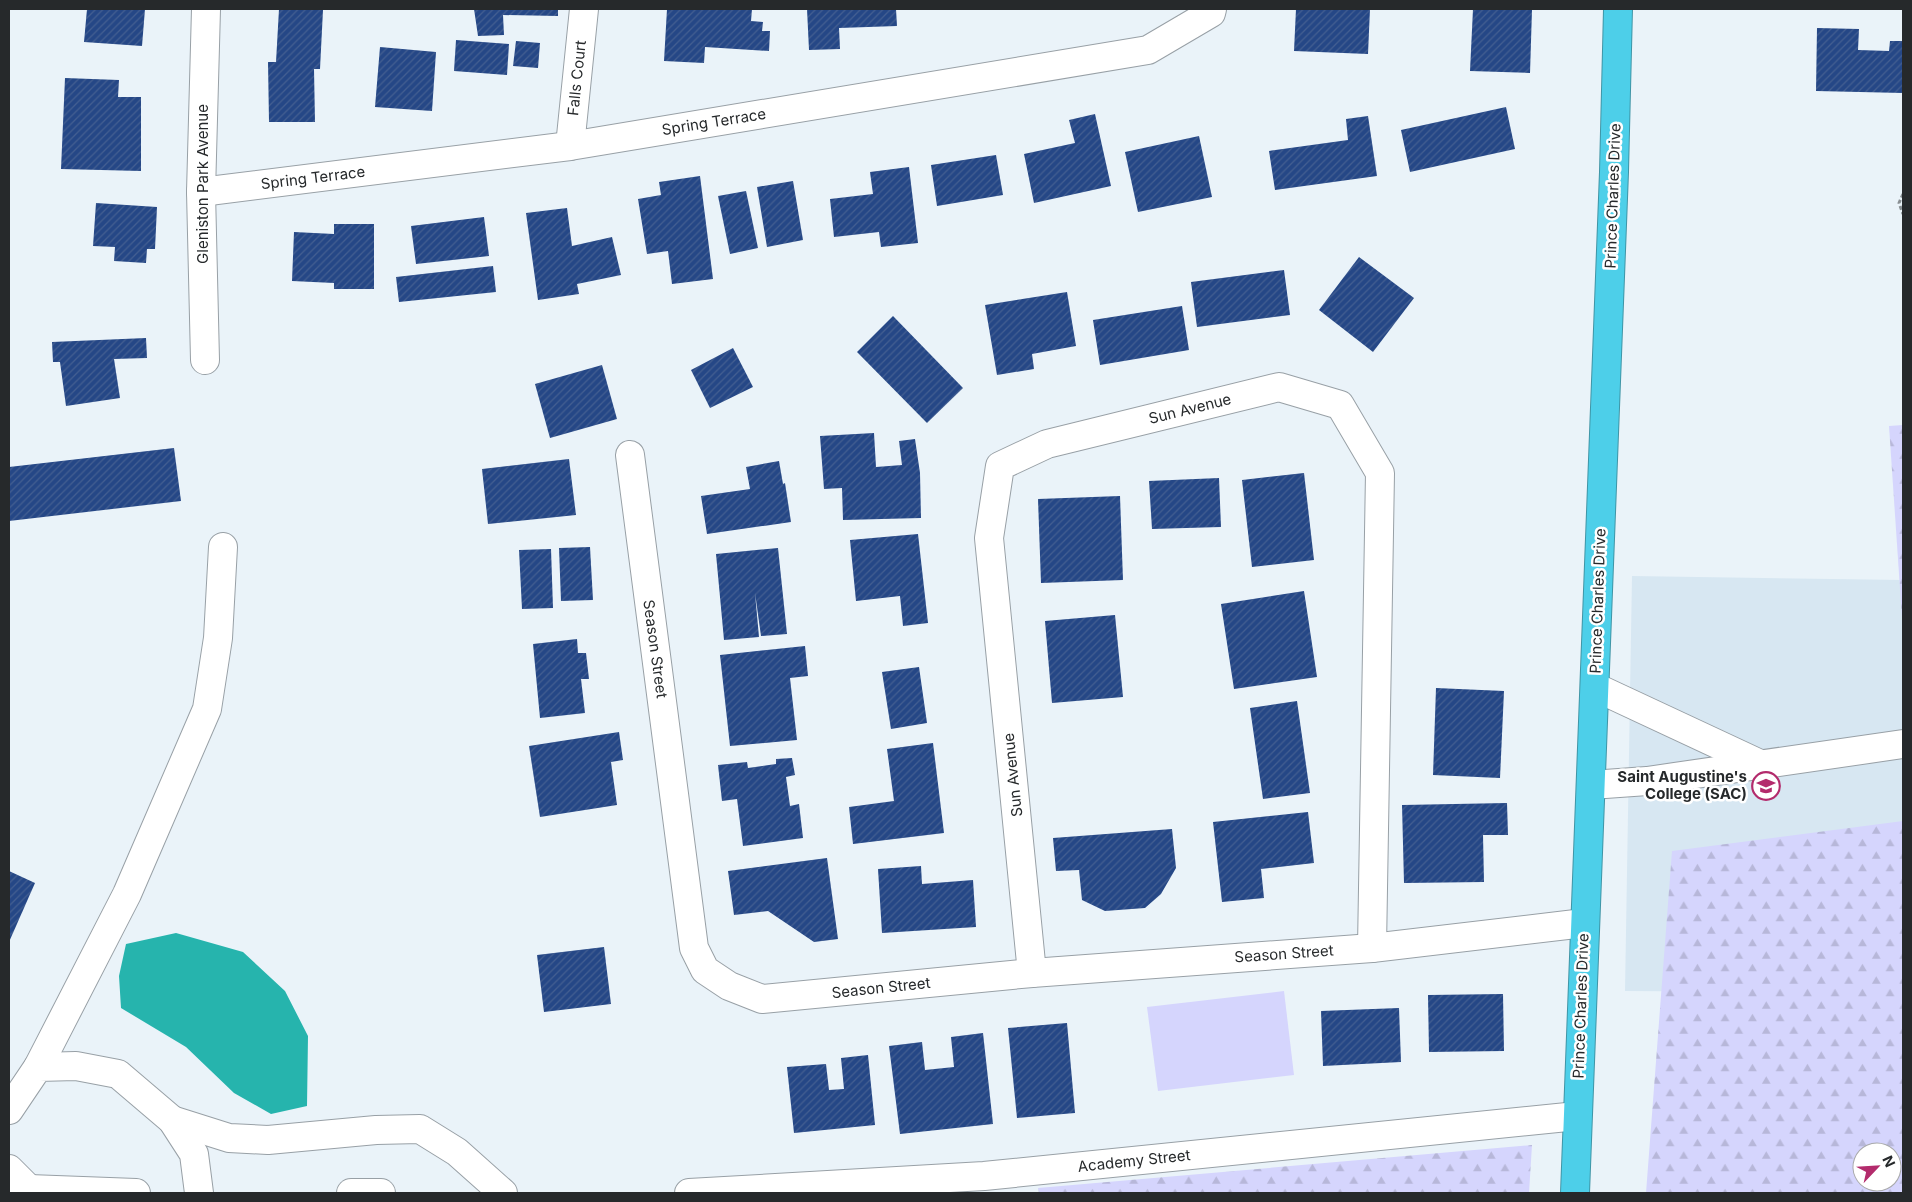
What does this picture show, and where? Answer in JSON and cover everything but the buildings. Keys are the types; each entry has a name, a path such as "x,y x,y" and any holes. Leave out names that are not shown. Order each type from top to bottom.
{"highway":[{"name":"Prince Charles Drive","path":"1575,1193 1584,923 1595,687 1618,9"}],"street":[{"name":"Gleniston Park Avenue","path":"205,360 201,192 206,9"},
{"name":"Falls Court","path":"570,146 584,9"},
{"name":"Spring Terrace","path":"201,192 570,146 1148,50 1211,13 1212,9"},
{"name":"Sun Avenue","path":"1032,973 989,538 1000,466 1047,444 1280,387 1340,405 1380,474 1372,948"},
{"name":"Season Street","path":"630,455 694,948 705,970 729,986 762,999 1032,973 1372,948 1584,923"},
{"path":"9,1110 38,1067 127,894 207,709 218,638 223,547"},
{"path":"1595,687 1760,764"},
{"path":"1591,785 1647,781 1903,744"},
{"path":"38,1067 76,1066 118,1074 172,1120 194,1154 199,1193"},
{"name":"Academy Street","path":"689,1193 984,1176 1577,1116"},
{"path":"172,1120 229,1138 268,1140 376,1130 420,1130 457,1152 503,1193"},
{"path":"9,1169 24,1191 136,1193"},
{"path":"351,1193 381,1193"}],"path":[{"path":"1903,194 1899,203 1903,214"}],"shaded area":[{"name":"Saint Augustine's College (SAC)","path":"1632,576 1903,580 1903,993 1625,991"},
{"path":"176,933 243,952 285,991 308,1036 307,1106 271,1114 234,1093 186,1047 121,1008 119,976 126,944"}],"green space":[{"path":"1903,425 1903,633 1889,426"},
{"path":"1903,821 1903,1193 1646,1193 1672,851"},
{"path":"1284,991 1294,1075 1158,1091 1147,1007"},
{"path":"1532,1145 1529,1193 1039,1193 1038,1188"}],"place":[{"name":"Saint Augustine's College (SAC)","path":"1766,786"}]}
